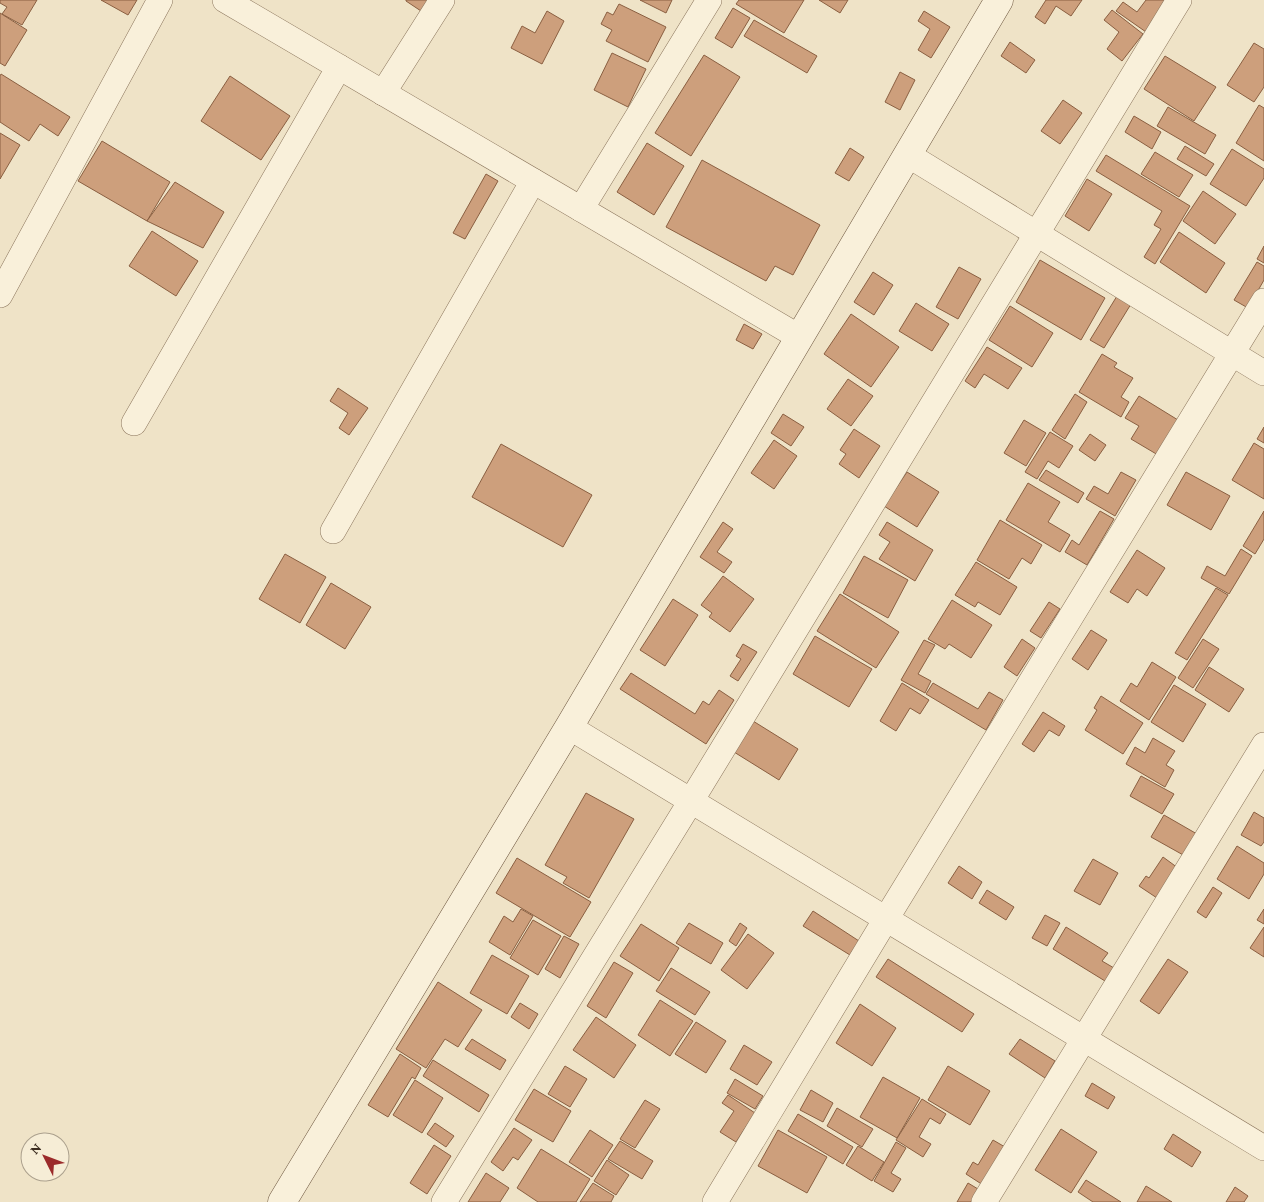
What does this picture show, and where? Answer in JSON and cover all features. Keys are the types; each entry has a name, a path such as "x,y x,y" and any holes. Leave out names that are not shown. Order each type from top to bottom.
{"street":[{"path":"0,295 160,0"},
{"path":"225,0 799,337"},
{"path":"383,92 442,0"},
{"path":"581,209 709,0"},
{"path":"282,1202 569,727 999,0"},
{"path":"444,1202 1179,0"},
{"path":"134,423 339,67"},
{"path":"908,154 1264,373"},
{"path":"333,531 533,181"},
{"path":"715,1202 1264,301"},
{"path":"569,727 1264,1148"},
{"path":"984,1202 1264,745"}],"building":[{"path":"0,0 37,0 22,25 2,14 7,7 0,3"},
{"path":"101,0 137,0 128,15"},
{"path":"406,0 428,0 421,11"},
{"path":"640,0 672,0 666,13"},
{"path":"739,0 804,0 784,33 736,4"},
{"path":"819,0 848,0 840,13"},
{"path":"1046,0 1082,0 1071,16 1056,6 1045,24 1035,17"},
{"path":"1146,0 1169,0 1146,32 1116,11 1123,2 1137,12"},
{"path":"619,4 666,27 648,62 606,41 612,30 601,24 607,12 613,15"},
{"path":"733,8 750,18 732,48 715,38"},
{"path":"1112,10 1143,34 1122,61 1107,49 1119,32 1104,20"},
{"path":"547,11 564,21 542,64 511,48 522,26 535,33"},
{"path":"924,11 950,27 931,58 918,50 930,29 918,21"},
{"path":"0,13 27,30 5,66 0,63"},
{"path":"754,20 817,56 807,73 744,36"},
{"path":"1010,42 1035,60 1026,73 1001,56"},
{"path":"1254,43 1264,49 1264,87 1254,102 1227,85"},
{"path":"612,53 646,69 628,107 594,90"},
{"path":"704,55 740,77 691,156 655,133"},
{"path":"1165,56 1216,87 1194,121 1144,89"},
{"path":"900,72 915,80 900,110 885,102"},
{"path":"1,74 70,117 58,136 40,124 29,141 0,122"},
{"path":"230,76 290,116 261,160 201,121"},
{"path":"1063,100 1082,113 1060,144 1041,131"},
{"path":"1259,105 1264,108 1264,161 1236,143"},
{"path":"1168,107 1216,135 1205,154 1157,126"},
{"path":"1134,116 1161,132 1152,149 1125,132"},
{"path":"0,133 20,145 0,179"},
{"path":"102,141 170,182 147,221 78,181"},
{"path":"647,143 684,166 654,215 617,192"},
{"path":"1185,146 1214,164 1206,176 1177,159"},
{"path":"850,148 864,157 849,181 835,173"},
{"path":"1232,149 1264,169 1264,178 1246,206 1210,184"},
{"path":"1155,152 1193,175 1179,197 1141,174"},
{"path":"1106,155 1190,206 1155,264 1144,257 1161,229 1154,225 1162,211 1096,171"},
{"path":"702,160 820,225 793,275 775,266 766,281 666,227"},
{"path":"486,174 498,181 465,239 453,233"},
{"path":"1087,179 1112,194 1089,231 1065,216"},
{"path":"175,182 224,212 203,248 147,221"},
{"path":"1203,191 1236,214 1215,244 1183,221"},
{"path":"152,231 198,261 176,296 129,266"},
{"path":"1179,232 1225,263 1206,293 1160,262"},
{"path":"1264,246 1264,263 1257,259"},
{"path":"1040,260 1105,298 1081,340 1016,302"},
{"path":"1257,262 1264,266 1264,280 1248,308 1234,300"},
{"path":"959,267 981,279 958,319 936,307"},
{"path":"873,272 893,285 874,315 854,302"},
{"path":"1117,296 1131,304 1104,348 1090,340"},
{"path":"916,303 949,324 932,351 899,331"},
{"path":"1010,306 1053,333 1032,367 989,340"},
{"path":"851,314 899,347 871,387 824,354"},
{"path":"744,324 762,334 753,349 736,340"},
{"path":"987,347 1022,368 1008,389 984,374 975,388 965,381"},
{"path":"1102,354 1117,363 1114,367 1133,378 1121,397 1129,402 1121,417 1079,392"},
{"path":"848,379 873,396 851,426 827,409"},
{"path":"338,388 368,408 349,435 339,428 348,413 330,401"},
{"path":"1075,394 1087,402 1065,439 1052,430"},
{"path":"1139,396 1178,420 1158,455 1131,439 1139,426 1125,418"},
{"path":"783,414 804,427 791,446 771,433"},
{"path":"1024,420 1046,433 1026,466 1004,453"},
{"path":"1264,427 1264,443 1257,439"},
{"path":"854,429 880,446 859,478 839,464 846,454 840,450"},
{"path":"1050,432 1073,446 1059,468 1048,461 1037,479 1025,472"},
{"path":"1090,434 1106,445 1095,461 1079,450"},
{"path":"774,440 797,456 774,489 751,473"},
{"path":"1254,443 1264,449 1264,499 1232,480"},
{"path":"501,444 592,495 563,547 472,497"},
{"path":"1046,470 1084,493 1078,503 1039,480"},
{"path":"907,472 939,492 917,527 884,506"},
{"path":"1121,472 1136,480 1115,516 1086,499 1094,486 1108,494"},
{"path":"1186,472 1230,496 1211,530 1167,505"},
{"path":"1028,483 1060,502 1048,522 1070,535 1060,552 1006,520"},
{"path":"1100,511 1114,519 1087,565 1065,552 1072,540 1079,545"},
{"path":"1264,511 1264,539 1255,554 1243,546"},
{"path":"1000,520 1042,545 1031,564 1022,558 1009,579 977,560"},
{"path":"723,522 733,529 717,552 732,562 724,573 700,557"},
{"path":"887,522 933,550 915,581 879,559 890,542 879,535"},
{"path":"1241,549 1252,556 1229,594 1201,578 1207,566 1225,576"},
{"path":"1137,550 1165,568 1147,596 1137,589 1128,603 1110,592"},
{"path":"285,554 326,577 300,623 259,599"},
{"path":"864,556 908,580 888,618 843,593"},
{"path":"976,562 1017,587 1000,615 978,602 975,607 955,595"},
{"path":"723,576 754,599 730,632 709,617 712,613 701,605"},
{"path":"331,583 371,607 345,649 306,625"},
{"path":"1216,588 1228,595 1187,660 1175,653"},
{"path":"840,594 899,632 876,668 817,631"},
{"path":"673,599 698,615 665,666 640,650"},
{"path":"952,600 992,625 971,658 949,644 945,649 928,639"},
{"path":"1049,602 1060,609 1041,638 1030,631"},
{"path":"1091,630 1107,640 1088,670 1072,659"},
{"path":"815,636 872,669 849,707 793,674"},
{"path":"1022,639 1035,648 1017,676 1004,667"},
{"path":"1203,639 1219,649 1193,688 1178,678"},
{"path":"924,640 935,645 918,674 931,681 925,693 901,680"},
{"path":"743,644 757,652 738,681 730,676 741,659 736,656"},
{"path":"1152,662 1176,677 1149,720 1120,701 1131,683 1137,687"},
{"path":"1209,667 1244,689 1229,712 1195,690"},
{"path":"631,673 695,714 703,701 709,705 719,690 734,700 706,744 620,689"},
{"path":"902,683 929,700 920,714 910,708 896,731 880,721"},
{"path":"933,683 978,709 989,692 1003,700 986,730 926,694"},
{"path":"1174,685 1206,704 1183,742 1151,722"},
{"path":"1101,696 1143,723 1123,754 1085,730 1097,710 1094,708"},
{"path":"1043,712 1065,726 1059,736 1049,730 1034,752 1022,744"},
{"path":"753,721 798,749 779,780 734,752"},
{"path":"1153,738 1175,751 1166,765 1174,770 1165,787 1126,764 1135,747 1145,753"},
{"path":"1141,776 1174,794 1162,814 1130,796"},
{"path":"586,793 634,819 589,898 563,883 567,877 545,865"},
{"path":"1254,812 1264,818 1264,842 1261,846 1241,835"},
{"path":"1164,815 1197,834 1185,856 1151,837"},
{"path":"1237,846 1264,863 1264,874 1249,899 1217,879"},
{"path":"1163,857 1178,868 1157,898 1139,886 1146,876 1149,878"},
{"path":"517,858 591,902 570,937 496,893"},
{"path":"1093,859 1118,873 1100,905 1074,891"},
{"path":"959,866 982,882 972,899 948,883"},
{"path":"1213,887 1222,893 1206,918 1197,912"},
{"path":"987,890 1014,907 1006,920 979,903"},
{"path":"521,909 533,916 510,955 489,942 504,916 513,922"},
{"path":"1264,909 1264,924 1257,920"},
{"path":"813,911 859,941 850,955 803,926"},
{"path":"1045,915 1060,923 1047,946 1032,938"},
{"path":"533,920 561,936 538,975 510,958"},
{"path":"689,923 723,943 711,964 676,943"},
{"path":"740,923 747,928 736,946 729,941"},
{"path":"641,924 679,948 659,981 620,956"},
{"path":"1066,927 1108,953 1102,961 1114,968 1105,981 1053,949"},
{"path":"1264,927 1264,957 1250,948"},
{"path":"748,934 774,953 747,989 721,970"},
{"path":"564,936 579,944 560,978 545,969"},
{"path":"492,955 529,976 507,1014 470,993"},
{"path":"888,959 974,1014 962,1032 876,977"},
{"path":"1168,959 1188,972 1159,1014 1140,1001"},
{"path":"614,962 633,973 606,1018 587,1006"},
{"path":"671,968 710,992 695,1015 656,991"},
{"path":"438,982 482,1010 458,1047 445,1039 426,1068 396,1049"},
{"path":"660,1000 693,1021 670,1056 638,1035"},
{"path":"520,1003 538,1014 529,1029 511,1017"},
{"path":"860,1004 896,1028 872,1066 836,1043"},
{"path":"596,1017 636,1045 614,1078 573,1050"},
{"path":"696,1022 726,1041 706,1073 675,1054"},
{"path":"472,1039 506,1060 500,1070 465,1049"},
{"path":"1020,1039 1055,1061 1045,1078 1009,1054"},
{"path":"744,1045 772,1062 757,1085 730,1069"},
{"path":"400,1054 421,1068 415,1079 412,1077 388,1117 368,1105"},
{"path":"433,1060 489,1095 479,1112 423,1076"},
{"path":"565,1066 587,1079 570,1107 548,1094"},
{"path":"948,1066 990,1091 970,1125 928,1100"},
{"path":"883,1077 920,1098 897,1138 860,1117"},
{"path":"735,1079 763,1096 755,1109 727,1093"},
{"path":"415,1080 443,1098 422,1133 393,1115"},
{"path":"1092,1083 1115,1097 1108,1109 1085,1096"},
{"path":"534,1089 571,1111 553,1142 515,1120"},
{"path":"811,1090 833,1103 823,1122 800,1110"},
{"path":"728,1095 755,1113 736,1142 720,1132 734,1111 722,1103"},
{"path":"922,1099 946,1114 940,1124 930,1118 919,1137 931,1144 923,1157 896,1140"},
{"path":"645,1100 660,1109 635,1148 620,1139"},
{"path":"837,1108 873,1129 862,1147 827,1126"},
{"path":"798,1114 853,1147 843,1164 788,1131"},
{"path":"435,1123 454,1136 446,1147 427,1134"},
{"path":"514,1128 532,1140 518,1160 513,1157 503,1171 491,1162"},
{"path":"1061,1129 1097,1152 1071,1193 1035,1170"},
{"path":"590,1130 613,1145 592,1177 569,1162"},
{"path":"778,1130 827,1157 807,1193 758,1166"},
{"path":"1173,1134 1201,1152 1192,1167 1164,1149"},
{"path":"993,1140 1005,1147 983,1185 966,1174 973,1162 978,1165"},
{"path":"620,1141 653,1161 642,1179 608,1159"},
{"path":"896,1142 906,1148 891,1173 901,1179 893,1192 874,1181"},
{"path":"434,1145 451,1156 427,1194 410,1183"},
{"path":"858,1146 884,1162 872,1181 846,1165"},
{"path":"541,1149 590,1179 576,1202 538,1202 517,1188"},
{"path":"607,1160 629,1175 616,1195 594,1181"},
{"path":"486,1173 509,1188 500,1202 468,1202"},
{"path":"1086,1180 1121,1202 1093,1202 1078,1192"},
{"path":"593,1183 614,1196 611,1202 580,1202"},
{"path":"968,1183 978,1189 971,1202 957,1202"},
{"path":"1146,1186 1172,1202 1137,1202"},
{"path":"1235,1187 1248,1196 1244,1202 1226,1202"}]}
